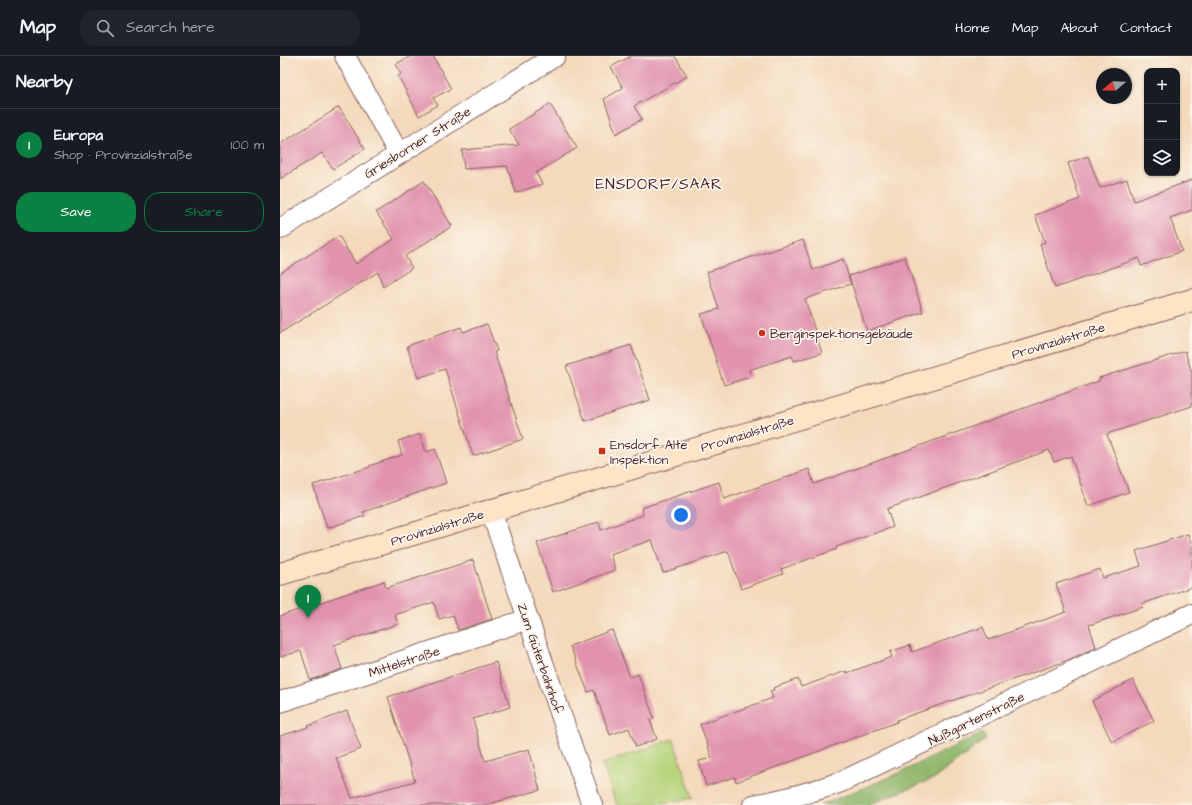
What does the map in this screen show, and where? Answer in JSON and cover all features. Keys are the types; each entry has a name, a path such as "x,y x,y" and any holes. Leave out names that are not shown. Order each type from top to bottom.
{"main road":[{"name":"Provinzialstraße","path":"280,574 1192,300"}],"street":[{"path":"345,56 399,154"},
{"name":"Griesborner Straße","path":"280,229 555,56"},
{"name":"Zum Güterbahnhof","path":"491,511 592,805"},
{"name":"Nußgartenstraße","path":"753,805 778,801 841,782 1192,614"},
{"name":"Mittelstraße","path":"280,702 528,619"}],"green space":[{"path":"982,733 986,739 934,779 867,805 821,805 895,775"},
{"path":"673,739 693,798 651,805 617,805 602,764"}],"building":[{"path":"411,56 433,56 451,89 433,98 438,105 419,116 398,76 401,74 396,64"},
{"path":"631,56 675,56 687,76 634,106 642,119 616,134 604,99 623,88 611,67"},
{"path":"550,104 577,148 536,173 542,184 516,193 507,166 464,169 462,150 519,145 509,129"},
{"path":"339,107 365,149 333,169 322,153 280,179 280,144"},
{"path":"1088,156 1100,188 1127,179 1134,201 1192,180 1192,210 1170,218 1182,251 1141,266 1139,258 1055,288 1040,244 1045,242 1035,215 1080,199 1068,163"},
{"path":"424,181 452,226 405,256 412,268 383,287 378,272 280,333 280,273 339,236 356,264 394,239 376,212"},
{"path":"803,240 813,270 843,259 851,284 805,299 822,353 794,361 792,356 749,370 751,377 724,385 701,314 719,309 707,272"},
{"path":"905,257 923,312 867,331 849,276"},
{"path":"487,324 497,351 494,352 523,439 473,456 445,369 418,378 407,346 461,327 463,332"},
{"path":"631,345 650,400 585,421 566,366"},
{"path":"1185,351 1192,373 1192,406 1107,434 1129,492 1088,506 1071,456 1054,462 1049,450 887,509 893,527 836,547 837,549 781,569 783,574 741,589 728,551 663,573 652,540 610,554 615,570 553,592 537,543 599,522 601,530 643,515 641,508 719,482 724,499 809,469 814,484 1099,381 1099,378"},
{"path":"420,434 426,452 435,449 446,483 363,512 365,516 327,528 313,485 402,455 398,441"},
{"path":"1188,534 1192,545 1192,587 1142,604 1143,607 1089,625 1096,647 1066,661 897,720 897,722 736,782 735,777 706,786 699,761 712,758 700,724 773,698 770,691 774,690 773,688 798,679 801,687 892,657 890,652 910,645 912,652 983,627 988,640 1066,612 1056,584 1100,569 1103,578 1141,566 1136,551"},
{"path":"473,560 492,619 458,630 453,615 439,619 434,602 395,615 398,624 334,645 342,669 310,680 301,651 280,657 280,616 384,581 386,588"},
{"path":"612,630 630,677 638,674 654,718 650,720 657,739 636,747 629,728 610,735 594,690 588,692 570,646"},
{"path":"496,662 510,707 473,719 485,761 529,749 540,790 485,805 280,805 280,736 309,727 308,726 347,711 361,749 336,758 352,798 415,781 388,697"},
{"path":"1133,680 1154,721 1112,742 1092,701"}],"place":[{"name":"Berginspektionsgebäude","path":"762,333"},
{"name":"Ensdorf Alte Inspektion","path":"602,451"},
{"name":"Europa","path":"308,618"}],"district":[{"name":"ENSDORF/SAAR","path":"659,184"}]}
